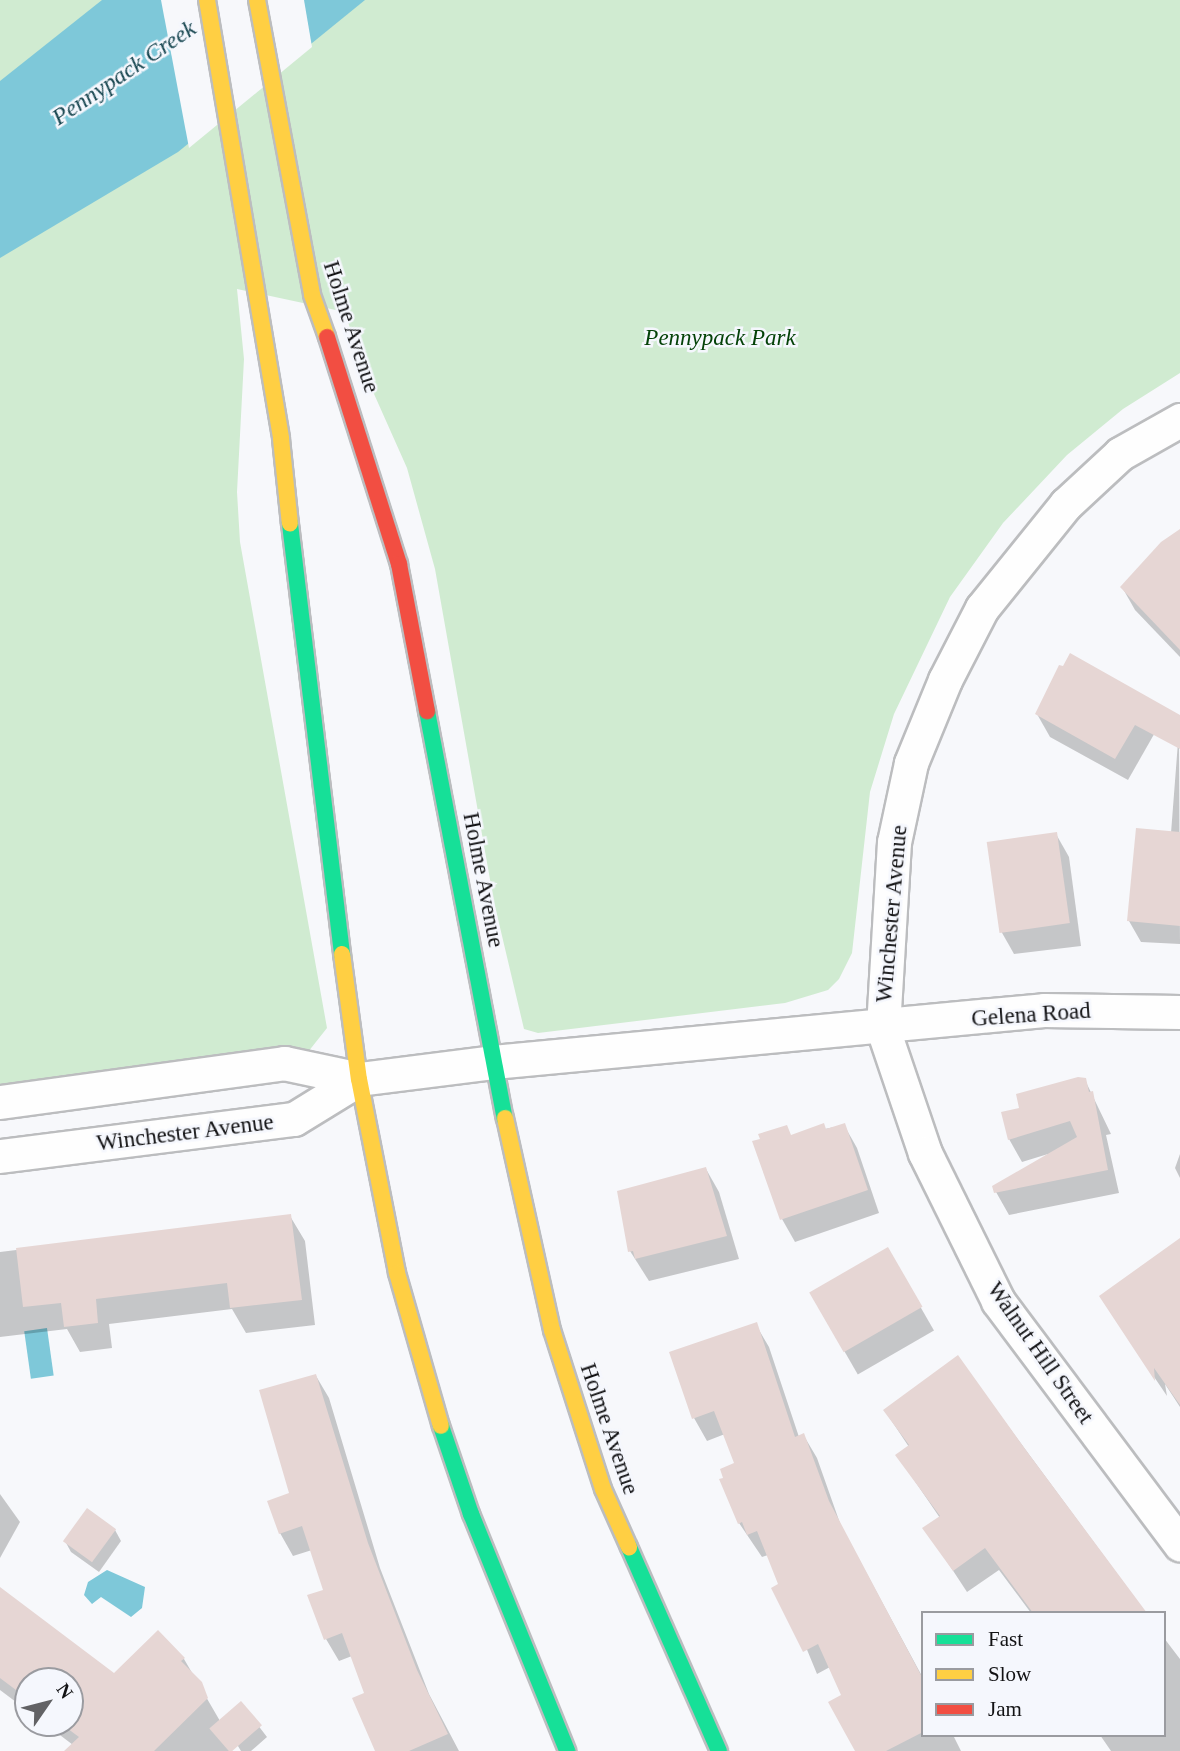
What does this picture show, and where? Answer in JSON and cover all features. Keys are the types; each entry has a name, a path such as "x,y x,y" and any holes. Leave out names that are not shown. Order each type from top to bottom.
{"main road":[{"path":"207,0 250,240 281,439 320,793 359,1079 397,1272 430,1395 471,1514 567,1751"},
{"name":"Holme Avenue","path":"257,0 312,295 363,440 399,564 493,1062 552,1330 603,1489 719,1751"}],"street":[{"name":"Winchester Avenue","path":"0,1102 284,1063 359,1079 493,1062 883,1029 894,842 911,763 945,680 982,608 1066,503 1121,454 1180,419"},
{"name":"Gelena Road","path":"883,1029 1044,1010 1180,1012"},
{"name":"Walnut Hill Street","path":"883,1029 925,1153 998,1301 1180,1544"},
{"name":"Winchester Avenue","path":"0,1156 294,1119 359,1079"}],"green space":[{"name":"Pennypack Park","path":"0,0 1180,0 1180,373 1123,409 1067,455 1003,523 950,597 894,714 870,792 852,953 839,979 828,990 785,1003 538,1033 524,1029 494,902 435,569 407,468 362,367 345,312 237,289 244,359 237,492 240,542 327,1028 308,1052 0,1089"}],"water":[{"name":"Pennypack Creek","path":"102,0 365,0 178,152 0,258 0,81"},
{"path":"47,1328 54,1376 31,1379 24,1331"},
{"path":"107,1570 145,1587 142,1608 131,1617 101,1597 92,1604 84,1595 88,1582"}],"pier":[{"path":"161,0 304,0 312,47 189,148"}],"building":[{"path":"1180,529 1180,650 1120,587 1161,542"},
{"path":"1070,653 1180,715 1180,749 1135,725 1115,759 1035,714 1059,665 1063,666"},
{"path":"1136,828 1180,832 1180,926 1127,921"},
{"path":"1057,832 1070,923 999,933 987,842"},
{"path":"1078,1077 1086,1078 1089,1092 1093,1091 1108,1170 994,1193 992,1186 1077,1137 1070,1121 1008,1140 1001,1112 1019,1108 1016,1094"},
{"path":"824,1123 826,1129 845,1123 868,1190 780,1220 752,1141 760,1139 758,1134 787,1125 791,1135"},
{"path":"706,1167 727,1236 635,1259 633,1251 628,1252 617,1191"},
{"path":"291,1214 302,1300 230,1308 227,1283 96,1299 98,1323 64,1327 61,1303 23,1307 16,1248"},
{"path":"1180,1238 1180,1405 1154,1368 1155,1381 1099,1296"},
{"path":"888,1247 923,1307 844,1352 809,1292"},
{"path":"757,1322 795,1437 804,1433 829,1501 921,1675 921,1733 886,1751 855,1751 828,1702 841,1695 818,1644 803,1652 771,1588 778,1584 757,1531 747,1535 742,1522 738,1524 719,1479 723,1478 720,1469 734,1463 714,1411 692,1419 669,1352"},
{"path":"958,1355 1146,1611 1032,1611 985,1548 953,1571 922,1528 940,1516 895,1455 909,1445 883,1410"},
{"path":"316,1374 368,1543 417,1670 448,1734 409,1751 375,1751 352,1698 364,1693 342,1633 324,1640 307,1595 323,1590 302,1526 279,1534 267,1501 289,1493 259,1390"},
{"path":"87,1508 116,1529 92,1562 63,1541"},
{"path":"0,1587 114,1673 158,1630 185,1658 181,1661 202,1682 208,1698 154,1751 64,1751 79,1737 84,1737 84,1667 14,1667 14,1688 0,1678"},
{"path":"241,1701 262,1725 232,1751 229,1751 209,1729"}],"traffic: fast":[{"path":"290,524 342,954"},
{"path":"427,711 505,1118"},
{"path":"441,1426 471,1514 567,1751"},
{"path":"629,1547 719,1751"}],"traffic: slow":[{"path":"207,0 281,439 290,524"},
{"path":"257,0 312,295 327,337"},
{"path":"342,954 359,1079 397,1273 441,1426"},
{"path":"505,1118 552,1330 603,1489 629,1547"}],"traffic: jam":[{"path":"327,337 399,564 427,711"}]}
